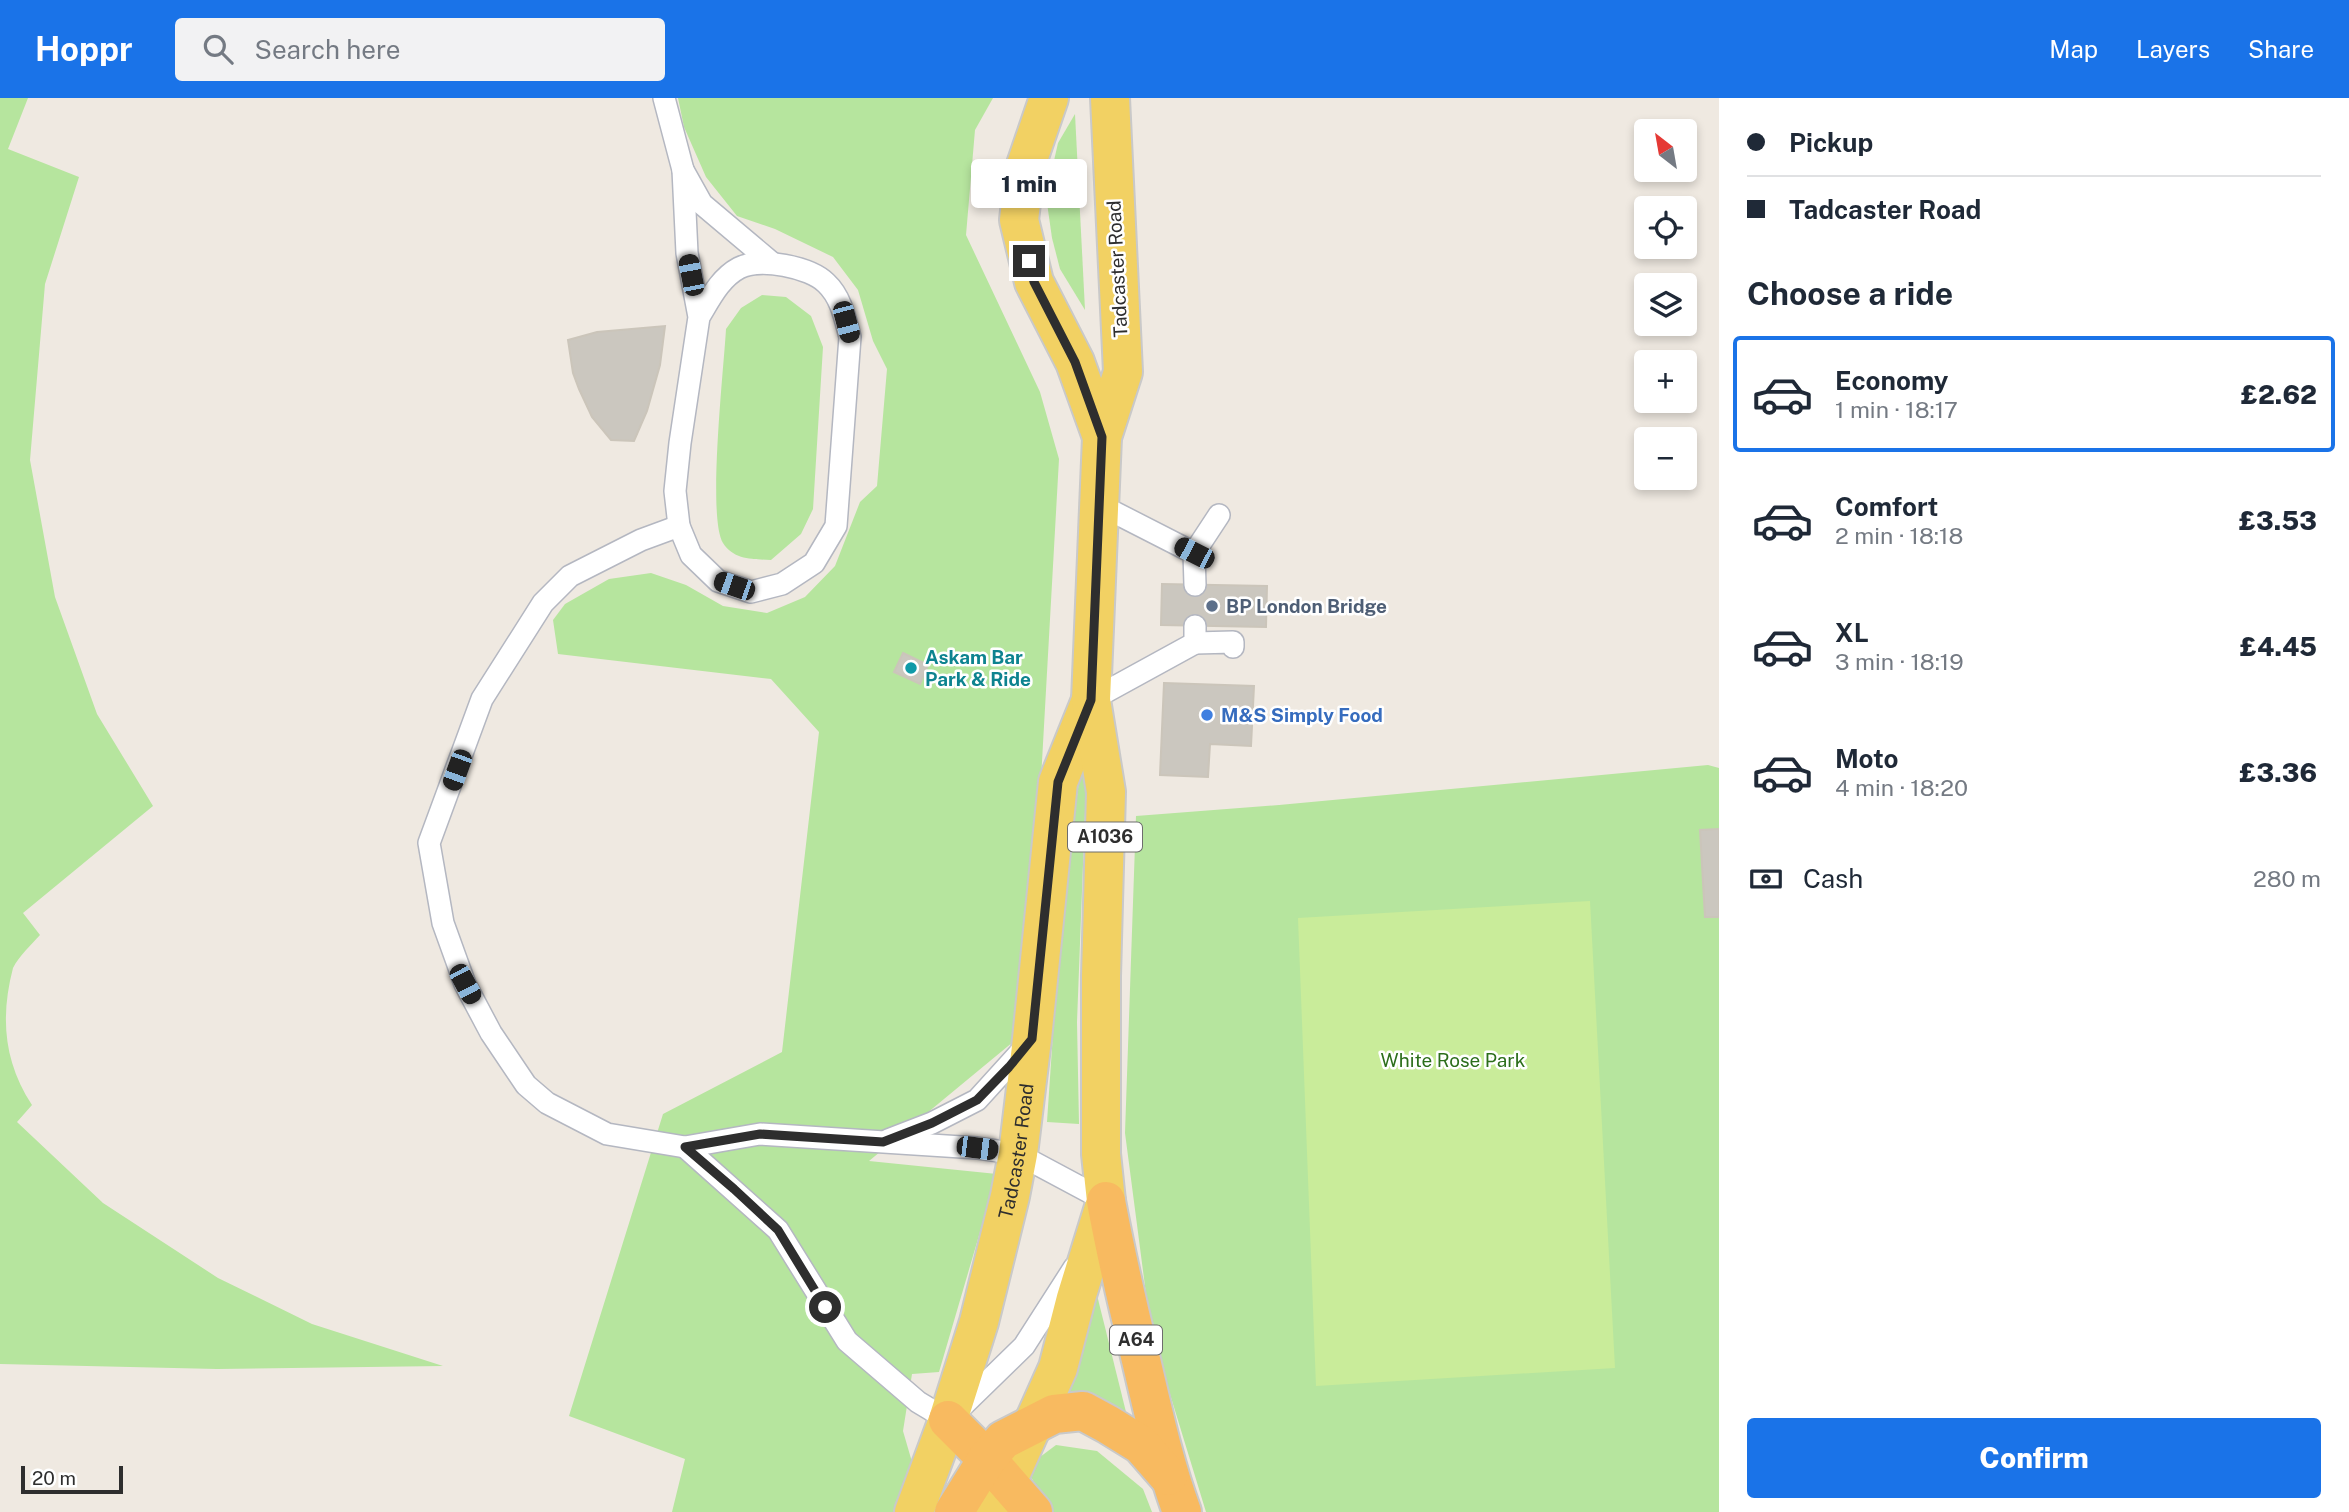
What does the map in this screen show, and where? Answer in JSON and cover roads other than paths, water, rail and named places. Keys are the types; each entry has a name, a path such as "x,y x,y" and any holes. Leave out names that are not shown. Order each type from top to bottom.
{"highway":[{"name":"A64","path":"1101,1219 1116,1256 1176,1495"},
{"name":"A64","path":"1033,1423 1054,1414 1083,1411 1141,1446 1176,1495"},
{"path":"948,1420 994,1484 1033,1512"},
{"path":"954,1512 994,1484 1003,1440 1033,1423"}],"main road":[{"name":"Tadcaster Road","path":"1049,98 1025,168 1019,220 1034,282 1075,362 1102,437"},
{"name":"Tadcaster Road","path":"1033,1423 1058,1368 1076,1298 1101,1219 1101,976 1106,792 1091,700 1102,437 1123,372 1110,98"},
{"name":"Tadcaster Road","path":"914,1512 948,1420 979,1322 1010,1196 1032,1039 1058,782 1091,700"}],"lane":[{"path":"664,98 683,170 687,253 699,317 676,479 678,526 691,555 718,580 751,592 782,584 814,563 836,526 850,337 842,307 826,283 804,270 772,263 741,266 721,282 699,317"},
{"path":"683,170 702,204 772,263"},
{"path":"1100,505 1194,553"},
{"path":"1195,585 1194,553 1219,515"},
{"path":"678,526 641,540 570,576 543,603 482,699 429,843 443,922 465,984 491,1033 526,1085 547,1103 607,1134 685,1147 760,1134 977,1148 1018,1154 1101,1219 1024,1346 948,1420 918,1402 848,1341 778,1230 685,1147"},
{"path":"1091,700 1195,634 1233,642 1233,647"},
{"path":"883,1142 932,1123 977,1100 1032,1039"}],"place":[{"name":"BP London Bridge","path":"1212,606"},
{"name":"Askam Bar Park & Ride","path":"911,668"},
{"name":"M&S Simply Food","path":"1207,715"}],"park label":[{"name":"White Rose Park","path":"1453,1060"}]}
